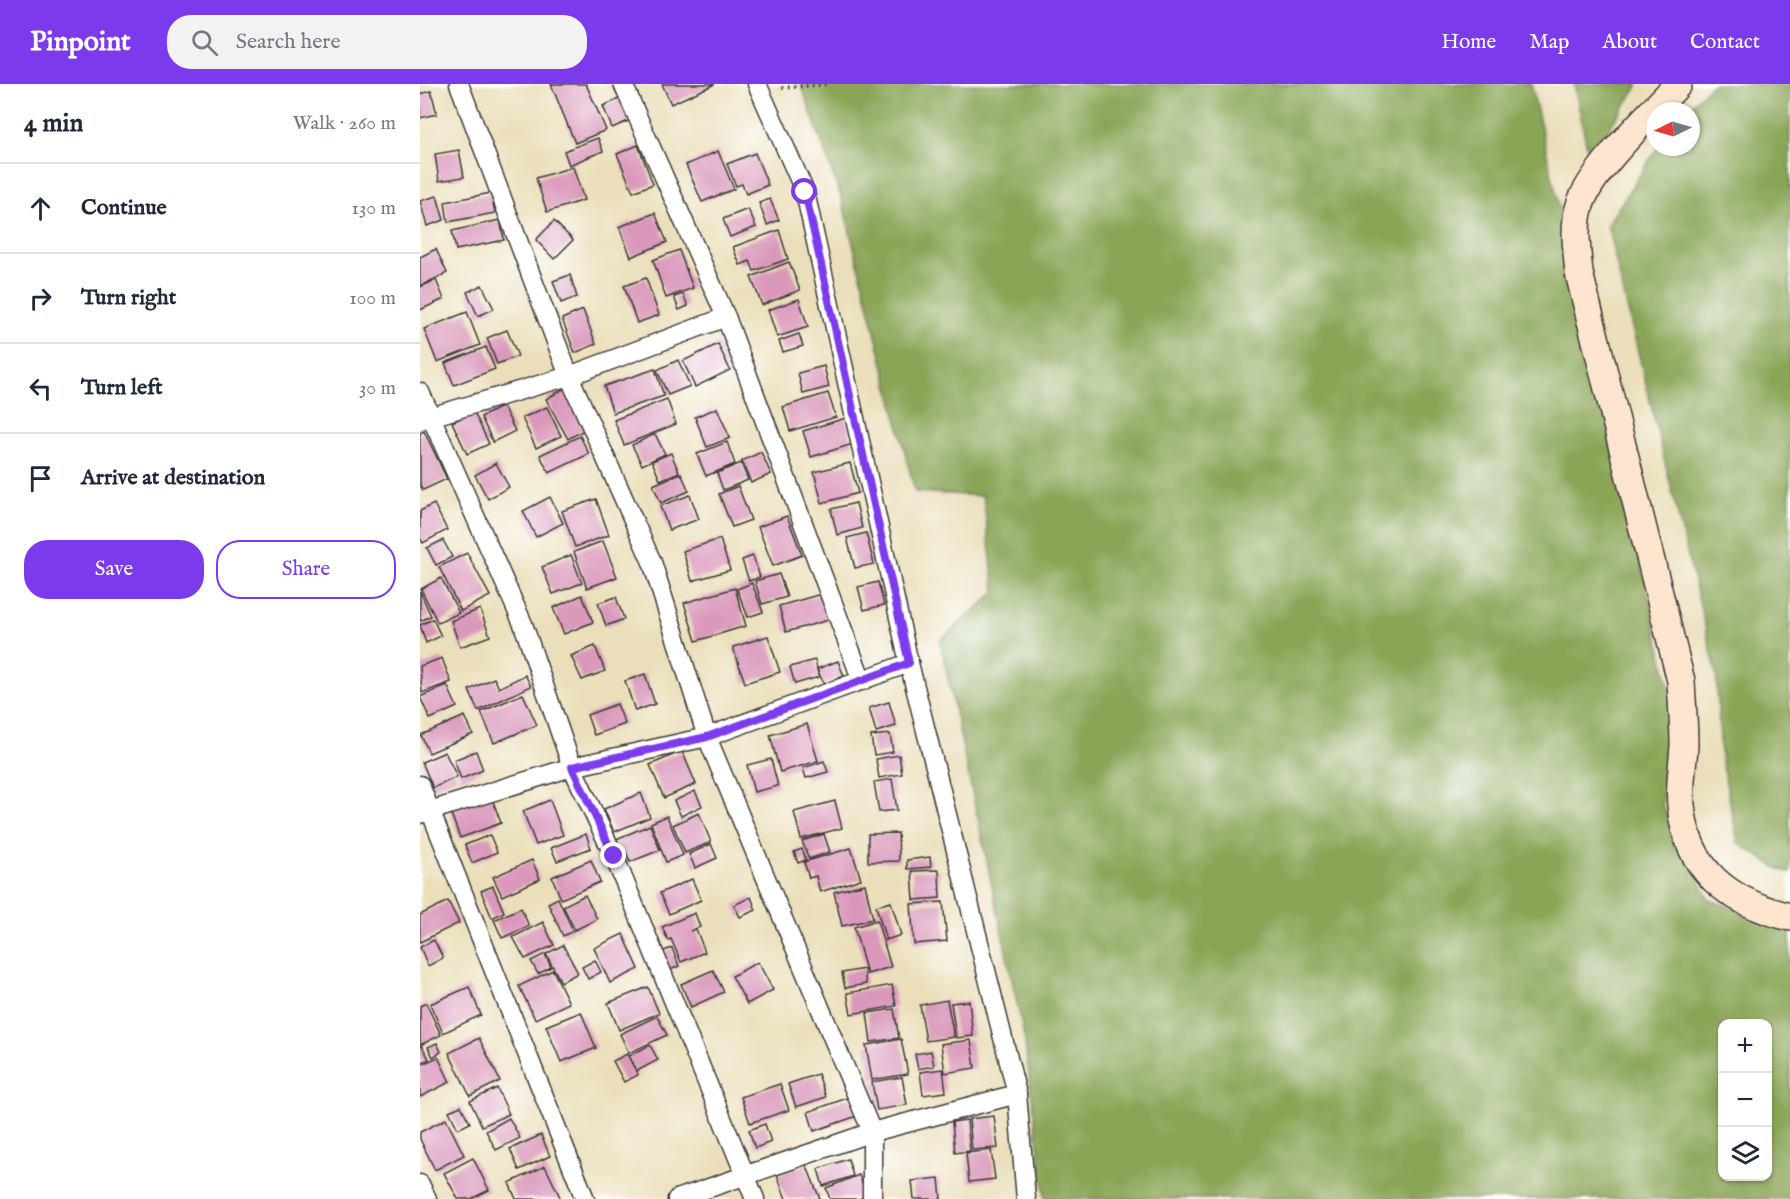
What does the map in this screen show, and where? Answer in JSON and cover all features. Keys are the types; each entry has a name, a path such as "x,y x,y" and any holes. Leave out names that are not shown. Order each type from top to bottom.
{"main road":[{"path":"1678,84 1595,176 1580,205 1576,237 1579,273 1681,681 1684,743 1681,803 1687,842 1706,874 1736,897 1790,917"}],"street":[{"path":"459,84 569,376 652,562 707,737 872,1132 872,1199"},
{"path":"622,84 726,317 862,681"},
{"path":"757,84 805,192 909,663 1017,1094 1026,1199"},
{"path":"425,419 569,376 726,317"},
{"path":"420,392 425,419 523,624 572,767 614,856 755,1199"},
{"path":"425,812 572,767 707,737 909,663"},
{"path":"420,784 425,812 585,1199"},
{"path":"677,1199 872,1132 1017,1094"},
{"path":"420,1184 427,1199"}],"path":[{"path":"782,88 830,84"}],"green space":[{"path":"801,84 1531,84 1676,716 1662,805 1709,900 1790,926 1790,1199 1045,1199 1024,1036 940,641 995,592 983,496 915,492 842,200"},
{"path":"1574,84 1639,84 1589,158"},
{"path":"1712,84 1790,84 1790,873 1777,868 1738,843 1721,758 1716,671 1607,225 1652,156 1700,156 1700,102 1695,102"}],"building":[{"path":"551,84 586,84 606,130 575,143"},
{"path":"662,84 715,84 671,104"},
{"path":"431,91 437,114 420,118 420,94"},
{"path":"624,97 633,119 612,128 603,106"},
{"path":"598,138 603,151 569,165 564,151"},
{"path":"638,145 653,184 633,192 617,154"},
{"path":"459,150 464,177 439,181 435,154"},
{"path":"718,151 734,189 702,202 686,165"},
{"path":"755,153 768,185 746,194 742,184 736,186 727,164"},
{"path":"573,167 584,200 547,212 536,178"},
{"path":"491,193 495,213 448,222 445,202"},
{"path":"437,196 444,220 427,226 420,201"},
{"path":"770,199 779,220 767,225 759,203"},
{"path":"748,209 756,227 730,237 723,219"},
{"path":"655,213 667,242 631,257 619,227"},
{"path":"500,220 504,240 456,250 452,231"},
{"path":"554,221 573,240 554,259 536,240"},
{"path":"779,230 788,259 754,271 750,261 740,265 733,247"},
{"path":"436,249 447,273 420,286 420,257"},
{"path":"679,250 693,288 666,298 653,260"},
{"path":"789,262 800,290 762,305 751,277"},
{"path":"570,275 577,297 561,303 553,281"},
{"path":"646,278 659,315 637,323 624,286"},
{"path":"436,280 444,299 420,310 420,287"},
{"path":"482,285 494,309 478,316 467,292"},
{"path":"683,294 688,306 679,310 674,297"},
{"path":"799,299 808,327 777,337 768,310"},
{"path":"583,310 596,344 575,353 562,319"},
{"path":"467,312 480,345 437,362 424,329"},
{"path":"507,330 518,356 497,364 487,338"},
{"path":"799,334 803,346 783,352 779,341"},
{"path":"718,344 730,370 695,387 683,361"},
{"path":"486,347 495,369 454,385 445,363"},
{"path":"678,360 690,386 668,395 657,370"},
{"path":"824,366 829,387 803,394 798,373"},
{"path":"655,369 664,396 613,413 604,386"},
{"path":"565,388 588,428 568,439 546,399"},
{"path":"828,393 836,417 790,431 783,407"},
{"path":"667,399 676,424 624,445 614,420"},
{"path":"503,406 515,431 493,442 481,417"},
{"path":"547,407 561,436 536,448 522,418"},
{"path":"717,408 730,438 707,447 695,417"},
{"path":"474,412 489,444 467,454 452,422"},
{"path":"846,418 853,444 811,457 803,431"},
{"path":"424,431 447,479 423,490 420,485 420,433"},
{"path":"655,434 665,454 642,465 632,445"},
{"path":"580,436 589,454 549,473 540,455"},
{"path":"727,442 735,464 706,476 697,454"},
{"path":"761,452 771,474 751,483 742,461"},
{"path":"671,453 679,472 660,480 652,461"},
{"path":"496,463 509,487 488,499 475,475"},
{"path":"741,463 748,480 723,490 717,473"},
{"path":"850,463 858,493 822,503 814,472"},
{"path":"681,473 689,491 661,503 653,485"},
{"path":"738,486 751,520 732,527 719,494"},
{"path":"690,495 699,519 669,530 660,506"},
{"path":"550,497 563,523 536,537 523,511"},
{"path":"596,499 609,535 575,547 562,511"},
{"path":"856,503 862,528 837,535 831,509"},
{"path":"434,504 447,530 423,543 420,538 420,511"},
{"path":"787,516 802,555 773,566 758,527"},
{"path":"866,533 874,564 855,568 847,538"},
{"path":"720,539 730,570 692,581 683,551"},
{"path":"443,540 452,557 436,565 427,548"},
{"path":"603,541 617,577 587,588 574,552"},
{"path":"467,553 490,596 461,611 439,567"},
{"path":"571,555 582,583 553,594 542,567"},
{"path":"753,556 760,577 749,581 742,560"},
{"path":"779,574 787,597 762,604 755,581"},
{"path":"441,578 459,613 438,623 421,589"},
{"path":"878,582 884,605 864,610 858,587"},
{"path":"752,583 763,612 748,617 737,589"},
{"path":"735,588 746,626 696,641 684,603"},
{"path":"420,591 431,616 420,621"},
{"path":"825,593 832,619 786,632 779,606"},
{"path":"582,595 593,622 564,634 553,608"},
{"path":"616,597 624,619 606,626 598,603"},
{"path":"480,609 490,636 460,647 451,621"},
{"path":"433,619 441,636 426,643 420,625"},
{"path":"768,636 780,672 745,683 733,647"},
{"path":"595,646 605,671 582,680 571,656"},
{"path":"442,658 451,682 422,693 420,666"},
{"path":"815,660 819,677 795,684 790,667"},
{"path":"838,661 844,676 824,684 817,669"},
{"path":"645,674 655,704 635,711 625,681"},
{"path":"525,675 531,686 478,711 469,690 494,678 499,688"},
{"path":"447,685 457,707 430,719 420,697"},
{"path":"523,694 537,725 494,743 481,712"},
{"path":"889,702 896,726 876,732 869,708"},
{"path":"617,704 625,724 594,735 587,715"},
{"path":"465,716 473,734 429,753 421,735"},
{"path":"807,724 818,761 780,772 770,735"},
{"path":"890,734 893,752 874,755 871,736"},
{"path":"476,751 483,770 461,779 454,760"},
{"path":"682,751 696,784 664,798 650,765"},
{"path":"445,752 457,777 433,788 422,762"},
{"path":"899,755 902,774 879,778 876,759"},
{"path":"771,759 778,786 754,792 747,765"},
{"path":"824,761 828,772 806,778 803,768"},
{"path":"892,779 897,810 879,812 874,782"},
{"path":"695,791 702,806 681,816 674,801"},
{"path":"641,793 650,817 614,832 604,809"},
{"path":"491,796 501,823 460,838 450,811"},
{"path":"550,800 563,835 536,845 523,811"},
{"path":"835,801 842,828 801,839 794,812"},
{"path":"699,813 711,842 685,853 673,825"},
{"path":"667,816 683,855 666,862 651,823"},
{"path":"650,825 660,850 630,862 626,852 620,855 614,840"},
{"path":"898,833 899,861 868,862 868,834"},
{"path":"586,834 591,848 557,861 551,848"},
{"path":"824,834 830,852 809,859 802,841"},
{"path":"490,835 497,852 472,863 465,845"},
{"path":"711,844 717,858 695,868 689,854"},
{"path":"851,848 861,879 820,892 816,876 809,878 804,862"},
{"path":"802,849 806,860 798,863 794,852"},
{"path":"930,857 931,867 907,869 907,860"},
{"path":"532,860 540,879 502,896 493,877"},
{"path":"591,860 600,882 561,899 552,877"},
{"path":"939,870 940,898 914,900 912,871"},
{"path":"692,879 701,900 669,914 660,893"},
{"path":"865,884 873,919 842,926 834,892"},
{"path":"493,886 504,912 492,918 481,891"},
{"path":"585,895 597,919 575,930 563,906"},
{"path":"751,897 756,910 740,917 734,905"},
{"path":"558,898 573,931 563,936 548,903"},
{"path":"448,901 459,923 420,942 420,915"},
{"path":"891,902 901,935 886,940 876,906"},
{"path":"943,902 947,941 914,944 911,904"},
{"path":"521,908 529,926 502,938 494,920"},
{"path":"695,913 700,927 690,931 696,929 705,952 681,962 671,939 668,940 662,927"},
{"path":"877,920 891,967 867,974 854,927"},
{"path":"543,922 554,945 525,959 513,937"},
{"path":"623,934 639,969 610,983 594,948"},
{"path":"434,940 443,958 428,966 420,947"},
{"path":"563,945 578,973 561,982 546,954"},
{"path":"672,948 679,966 668,971 661,952"},
{"path":"545,954 551,967 538,974 531,961"},
{"path":"595,960 601,972 588,979 582,967"},
{"path":"758,962 773,990 747,1004 732,976"},
{"path":"864,969 866,984 845,988 842,973"},
{"path":"553,970 569,1003 535,1019 519,986"},
{"path":"713,970 724,992 691,1007 681,984"},
{"path":"892,985 896,1006 851,1014 847,993"},
{"path":"469,987 481,1015 443,1033 430,1004"},
{"path":"648,987 659,1013 619,1030 608,1003"},
{"path":"947,1000 954,1037 926,1041 920,1005"},
{"path":"969,1001 973,1036 956,1038 951,1003"},
{"path":"426,1003 441,1035 420,1045 420,1006"},
{"path":"894,1009 899,1038 871,1042 867,1013"},
{"path":"581,1012 596,1048 561,1062 546,1026"},
{"path":"657,1016 667,1035 629,1053 620,1034"},
{"path":"479,1038 500,1081 470,1096 449,1053"},
{"path":"901,1039 908,1074 872,1080 866,1045"},
{"path":"971,1040 975,1068 945,1073 941,1044"},
{"path":"437,1043 441,1052 433,1057 428,1047"},
{"path":"650,1045 658,1060 637,1071 629,1056"},
{"path":"422,1046 429,1059 420,1063 420,1047"},
{"path":"931,1051 934,1066 918,1069 915,1054"},
{"path":"627,1054 638,1075 624,1082 613,1061"},
{"path":"438,1057 450,1082 420,1097 420,1065"},
{"path":"943,1069 946,1092 923,1095 920,1072"},
{"path":"818,1074 826,1097 796,1107 788,1084"},
{"path":"902,1077 907,1105 877,1110 872,1082"},
{"path":"780,1084 789,1110 750,1123 741,1097"},
{"path":"497,1088 509,1114 482,1126 470,1101"},
{"path":"850,1097 857,1116 814,1131 808,1112"},
{"path":"461,1106 470,1123 458,1129 449,1111"},
{"path":"994,1116 998,1148 972,1150 969,1119"},
{"path":"509,1118 520,1138 496,1150 486,1131"},
{"path":"446,1119 464,1155 435,1170 420,1139 420,1132"},
{"path":"967,1120 970,1151 955,1153 952,1122"},
{"path":"765,1124 771,1142 755,1148 749,1130"},
{"path":"541,1135 550,1156 519,1170 510,1149"},
{"path":"991,1150 995,1179 969,1182 966,1153"},
{"path":"473,1158 489,1190 471,1199 458,1199 444,1173"},
{"path":"848,1159 853,1176 823,1186 818,1169"},
{"path":"806,1164 820,1199 786,1199 777,1175"},
{"path":"545,1166 561,1199 516,1199 509,1183"},
{"path":"859,1175 867,1196 859,1199 830,1199 826,1188"},
{"path":"939,1178 941,1199 914,1199 912,1181"}],"route":[{"path":"614,856 572,767 707,737 909,663 805,192"}]}
